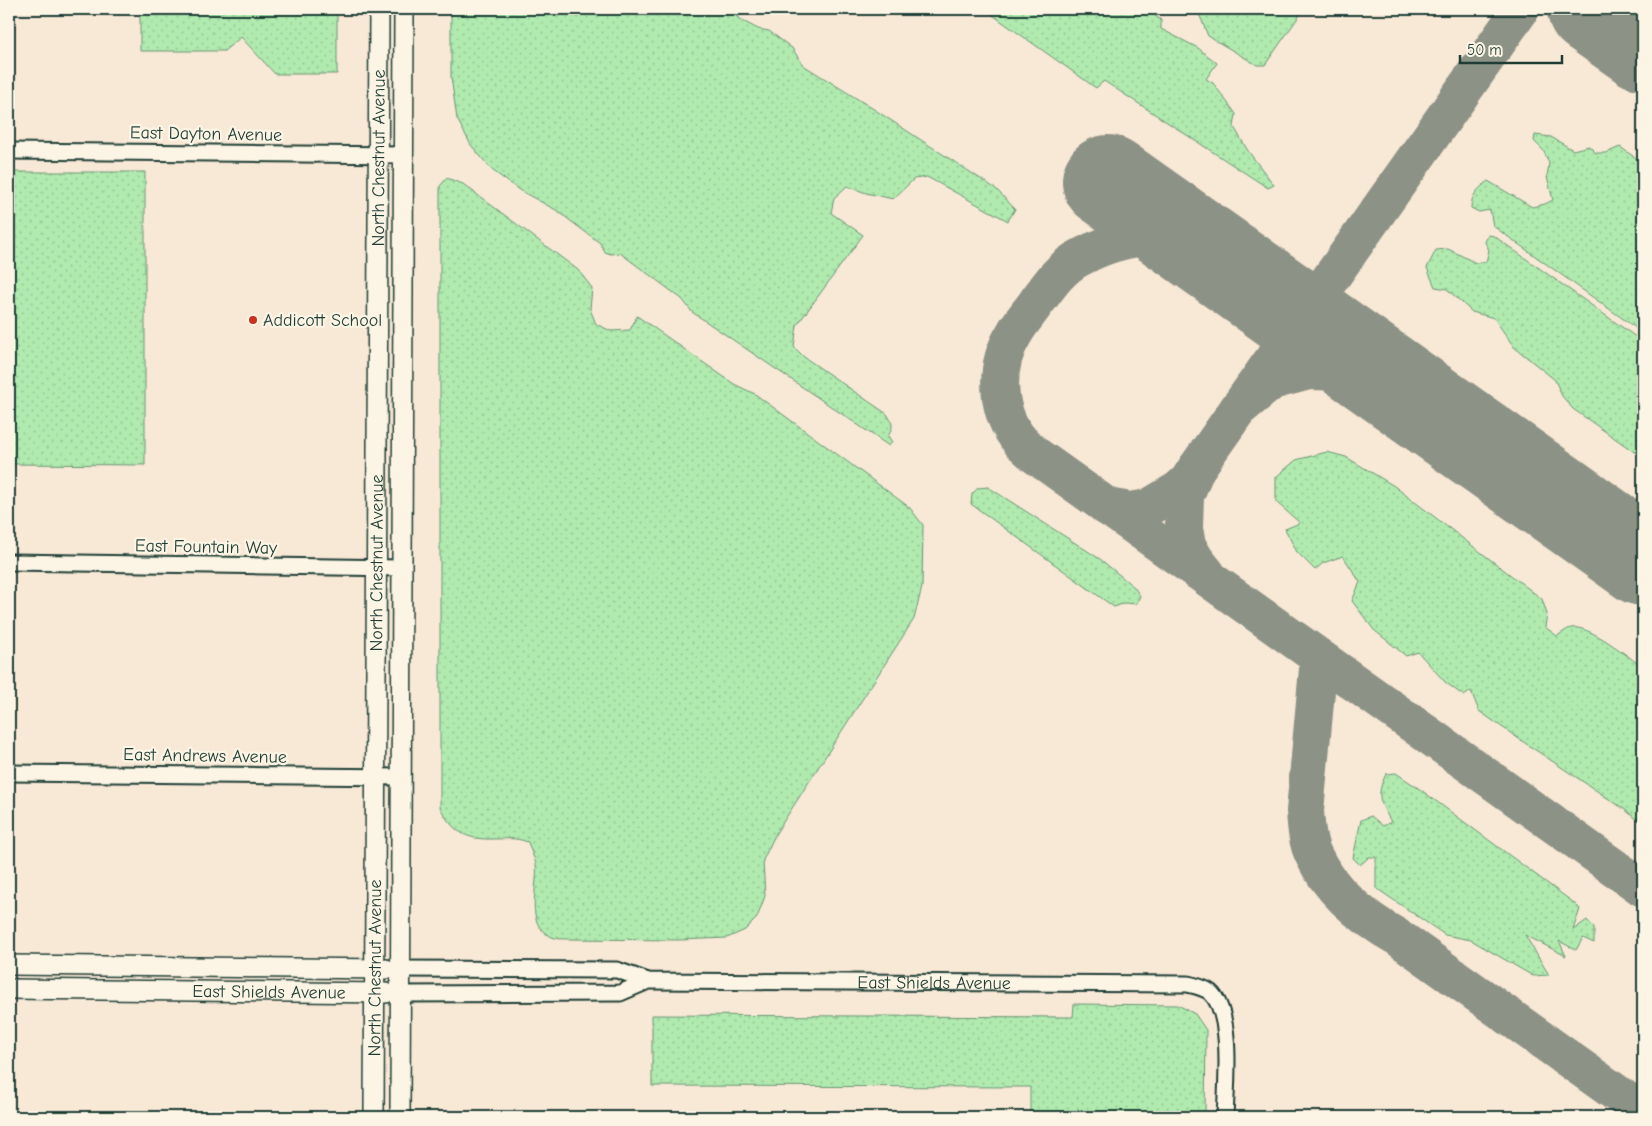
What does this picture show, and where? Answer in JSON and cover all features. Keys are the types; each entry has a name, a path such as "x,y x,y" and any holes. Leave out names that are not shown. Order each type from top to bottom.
{"main road":[{"name":"North Chestnut Avenue","path":"374,1117 379,9"},
{"name":"North Chestnut Avenue","path":"400,1117 404,9"},
{"name":"East Shields Avenue","path":"9,965 374,968 400,970"},
{"name":"East Shields Avenue","path":"9,989 400,994"}],"street":[{"name":"East Dayton Avenue","path":"9,151 404,155"},
{"name":"East Fountain Way","path":"9,562 402,568"},
{"name":"East Andrews Avenue","path":"9,773 401,777"},
{"name":"East Shields Avenue","path":"400,970 617,970 648,981 1175,983 1201,987 1210,992 1216,1000 1223,1017 1227,1036 1226,1117"},
{"name":"East Shields Avenue","path":"400,994 620,993 648,981"}],"green space":[{"path":"140,9 337,9 337,74 275,74 241,37 224,51 140,51"},
{"path":"451,9 733,9 739,19 758,29 769,31 792,48 803,65 996,189 1015,209 1008,221 927,177 914,179 893,199 866,193 847,186 834,198 831,213 863,235 797,325 794,347 804,357 887,414 892,425 888,436 892,442 889,446 692,312 682,299 620,253 611,254 605,252 600,243 556,210 519,190 492,170 471,145 457,119 451,77"},
{"path":"984,9 1146,9 1161,20 1161,29 1198,48 1217,63 1206,79 1213,83 1236,114 1234,127 1248,151 1274,185 1268,188 1104,81 1096,88"},
{"path":"1190,9 1304,9 1265,65 1257,65 1208,36 1200,16"},
{"path":"1535,135 1551,137 1573,150 1589,146 1596,153 1606,153 1620,147 1643,163 1643,333 1493,226 1490,210 1479,212 1471,208 1472,199 1488,181 1532,207 1553,200 1547,177 1549,163 1543,150 1534,141"},
{"path":"9,172 145,172 145,465 9,464"},
{"path":"447,178 463,184 578,270 592,288 590,309 596,324 611,331 630,330 637,316 734,384 755,394 909,507 923,525 922,587 914,619 776,833 763,860 765,896 757,918 745,930 727,938 680,940 557,939 552,937 543,931 538,924 535,914 536,864 528,842 514,839 483,839 467,836 449,822 440,807 440,186"},
{"path":"1488,235 1494,236 1643,342 1643,458 1573,409 1562,396 1555,380 1514,347 1494,318 1472,312 1447,289 1435,287 1427,268 1436,250 1448,249 1476,263 1486,262 1489,250 1485,242"},
{"path":"1327,452 1346,457 1394,486 1542,599 1547,614 1545,627 1557,636 1571,628 1588,631 1608,642 1643,667 1643,824 1624,809 1479,711 1471,691 1464,696 1445,682 1418,652 1406,656 1374,630 1352,601 1360,582 1343,556 1323,563 1315,570 1297,552 1285,529 1300,523 1276,502 1276,477 1296,460"},
{"path":"988,487 1100,559 1134,587 1140,596 1136,604 1125,603 1114,607 971,504 972,494 978,488"},
{"path":"1396,773 1574,903 1580,909 1573,930 1587,920 1594,928 1594,943 1583,938 1576,950 1559,941 1566,956 1525,935 1549,975 1533,976 1471,940 1445,935 1376,888 1376,857 1369,857 1360,865 1353,858 1361,820 1371,816 1383,826 1391,822 1380,799 1380,794 1386,774"},
{"path":"1074,1004 1178,1005 1195,1014 1206,1030 1205,1117 1030,1117 1030,1087 652,1086 652,1015 1073,1017"}],"taxiway":[{"path":"1238,409 1521,9"},
{"path":"1612,9 1622,30"},
{"path":"1188,237 1147,237 1120,242 1094,251 1074,261 1056,277 1016,330 1003,360 1000,389 1006,417 1012,430 1021,442 1035,455 1643,888"},
{"path":"1207,574 1187,545 1184,527 1185,496 1196,469 1238,409 1272,381 1309,371 1355,372 1403,389"},
{"path":"1107,507 1131,511 1148,508 1178,490 1188,481 1196,469"},
{"path":"1319,658 1305,811 1310,846 1321,869 1339,893 1362,913 1643,1112"}],"runway":[{"path":"1593,9 1643,44"},
{"path":"1108,181 1643,560"}],"place":[{"name":"Addicott School","path":"253,320"}]}
